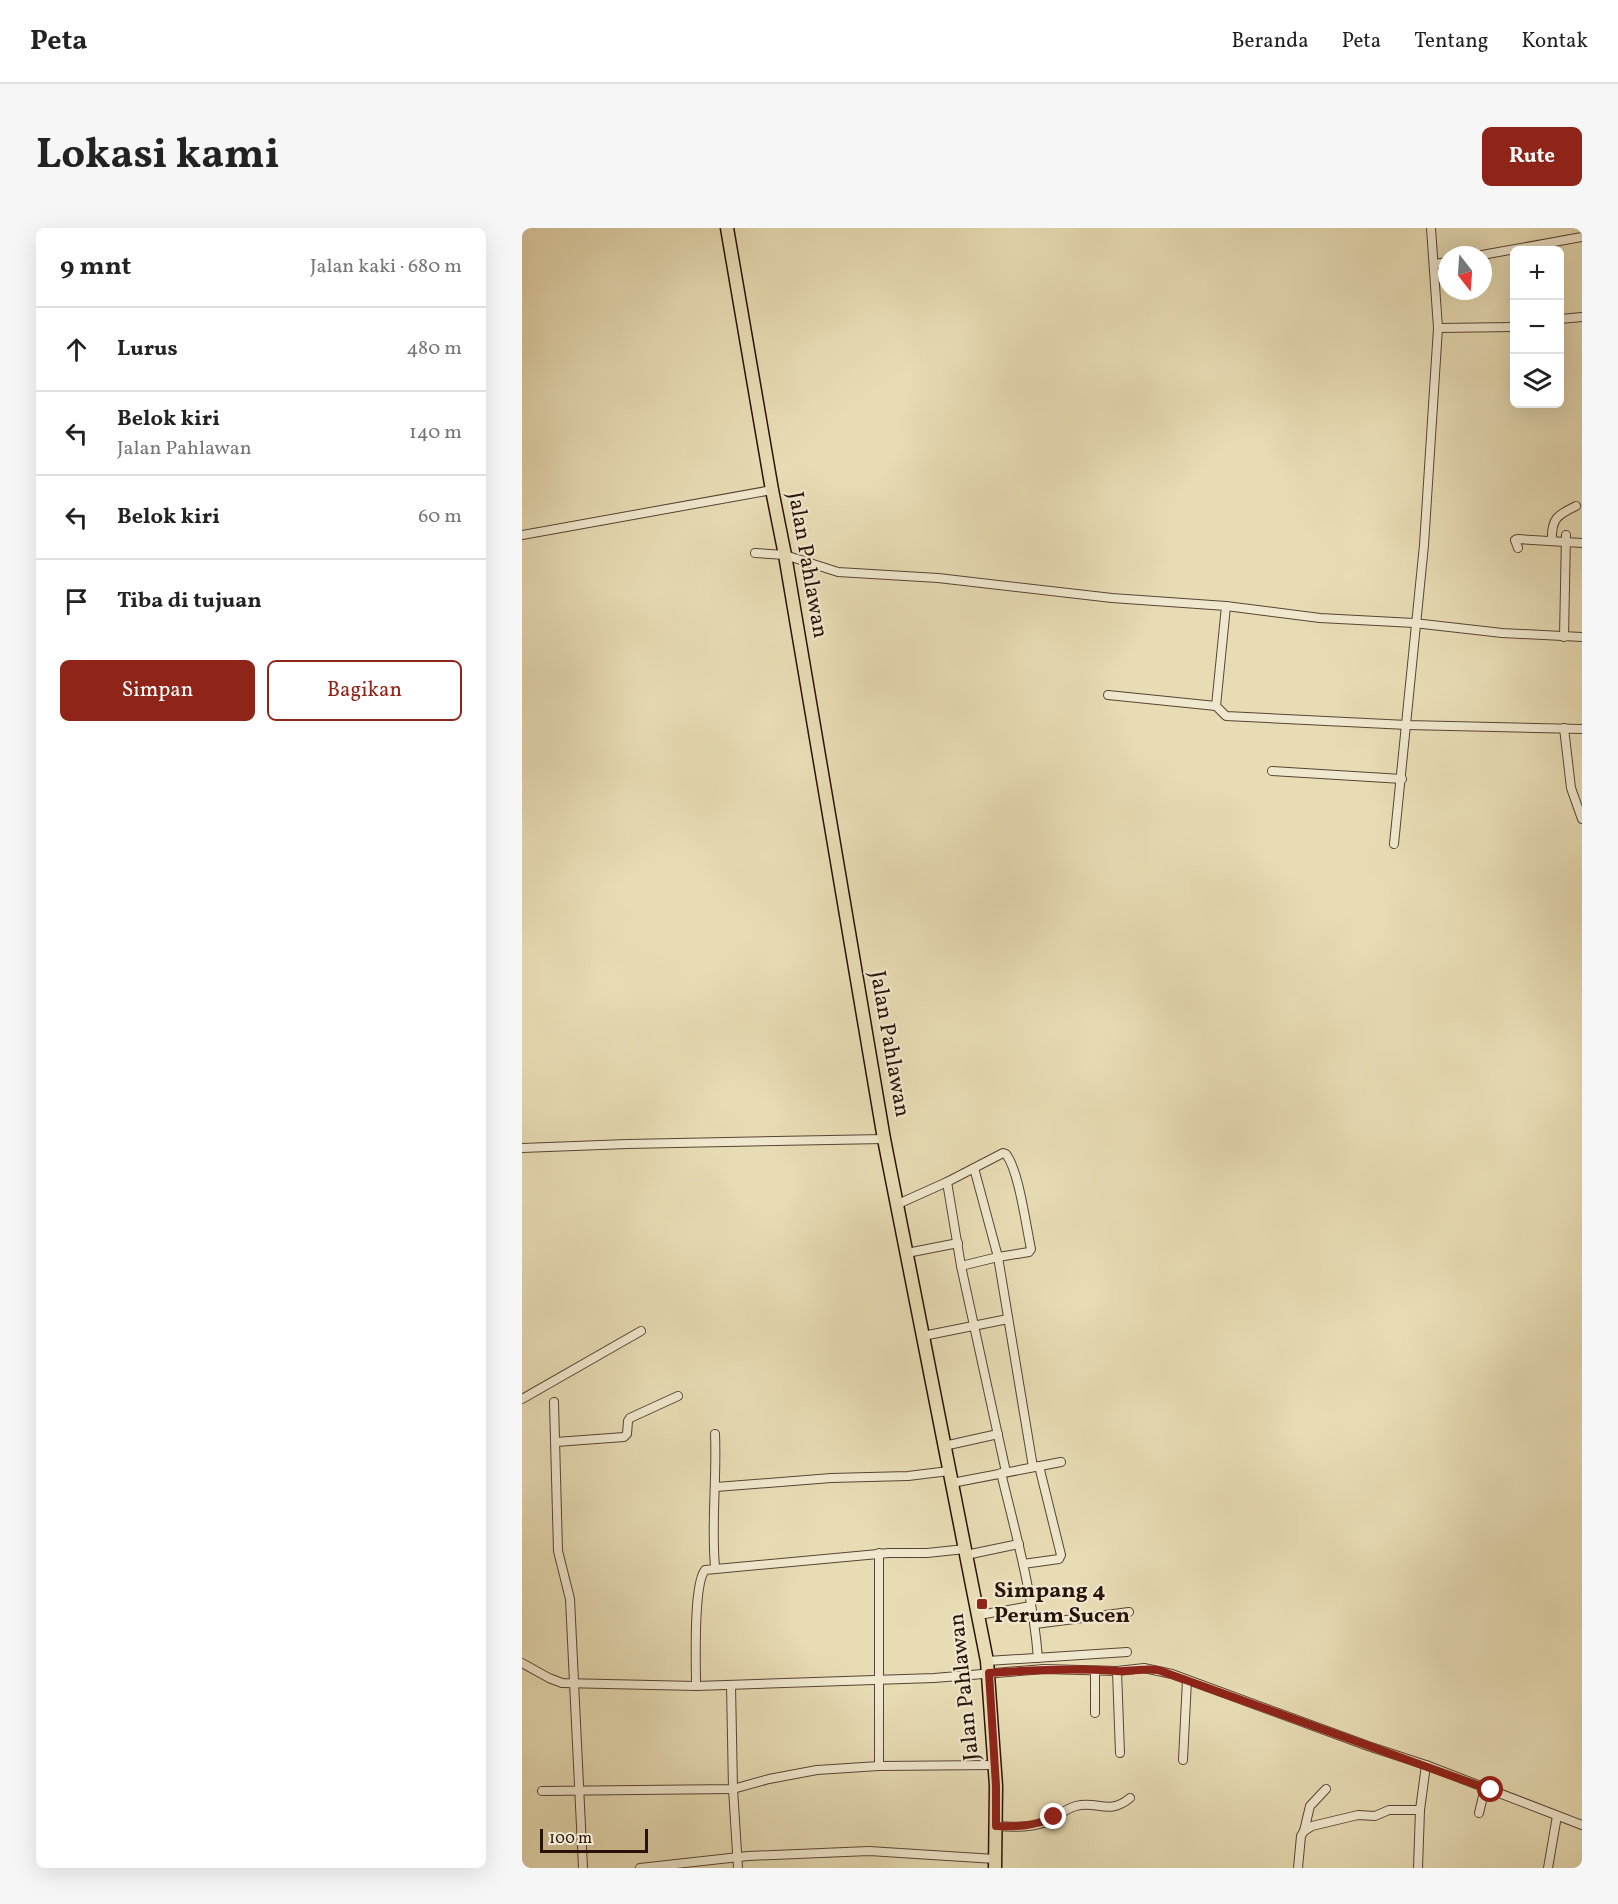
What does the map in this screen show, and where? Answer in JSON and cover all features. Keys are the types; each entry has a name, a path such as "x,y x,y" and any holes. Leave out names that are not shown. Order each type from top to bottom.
{"main road":[{"name":"Jalan Pahlawan","path":"727,228 884,1139 988,1667 995,1765 995,1863"}],"street":[{"path":"1394,844 1407,725 1414,623 1424,545 1438,328 1431,228"},
{"path":"1550,246 1582,237"},
{"path":"1492,254 1510,252"},
{"path":"1564,319 1582,317"},
{"path":"1438,328 1510,327"},
{"path":"522,535 772,490"},
{"path":"1552,541 1552,525 1556,519 1576,506"},
{"path":"1518,548 1515,540 1517,539 1552,541 1566,539 1582,543"},
{"path":"1564,637 1566,539"},
{"path":"756,553 785,555 838,572 898,574 1112,597 1226,606 1320,618 1414,623 1502,633 1582,637"},
{"path":"1216,706 1226,606"},
{"path":"1108,695 1216,706 1226,716 1407,725 1582,729"},
{"path":"1564,728 1571,788 1582,819"},
{"path":"1272,771 1402,779"},
{"path":"522,1148 884,1139"},
{"path":"898,1204 1006,1154 1018,1187 1032,1249 1029,1252 961,1266"},
{"path":"974,1168 998,1257 1036,1467 1061,1555 1059,1559 1023,1564"},
{"path":"947,1182 961,1266 998,1434 1035,1624 1038,1658"},
{"path":"907,1253 958,1243"},
{"path":"922,1336 1008,1319"},
{"path":"522,1399 641,1331"},
{"path":"556,1442 624,1437 627,1434 630,1418 678,1396"},
{"path":"554,1402 558,1551 569,1591 583,1868"},
{"path":"715,1434 716,1487 713,1547 715,1568"},
{"path":"944,1446 998,1434"},
{"path":"716,1487 831,1478 951,1477 1004,1473 1061,1462"},
{"path":"696,1686 698,1615 701,1578 705,1570 879,1553 966,1552 1019,1544"},
{"path":"879,1553 879,1766"},
{"path":"979,1615 1031,1606"},
{"path":"1035,1624 1129,1612"},
{"path":"522,1663 562,1683 696,1686 880,1680 988,1667 1038,1658 1127,1652"},
{"path":"988,1667 1095,1671 1144,1668 1165,1672 1426,1765 1582,1825"},
{"path":"1095,1671 1095,1713"},
{"path":"1117,1671 1120,1753"},
{"path":"1183,1760 1186,1680"},
{"path":"731,1685 733,1789 738,1868"},
{"path":"542,1791 733,1789 799,1772 879,1766 995,1765"},
{"path":"1418,1868 1420,1810 1426,1765"},
{"path":"1479,1813 1485,1788"},
{"path":"1298,1868 1301,1836 1310,1806 1326,1789"},
{"path":"996,1826 1042,1823 1076,1806 1086,1804 1120,1806 1130,1798"},
{"path":"1304,1831 1312,1826 1358,1815 1375,1816 1389,1810 1420,1810"},
{"path":"1548,1868 1557,1816"},
{"path":"640,1868 737,1857 869,1851 995,1863"}],"place":[{"name":"Simpang 4 Perum Sucen","path":"982,1604"}],"route":[{"path":"1054,1817 1042,1823 1030,1825 996,1826 996,1786 989,1673 1044,1670 1117,1671 1144,1668 1158,1670 1491,1790"}]}
